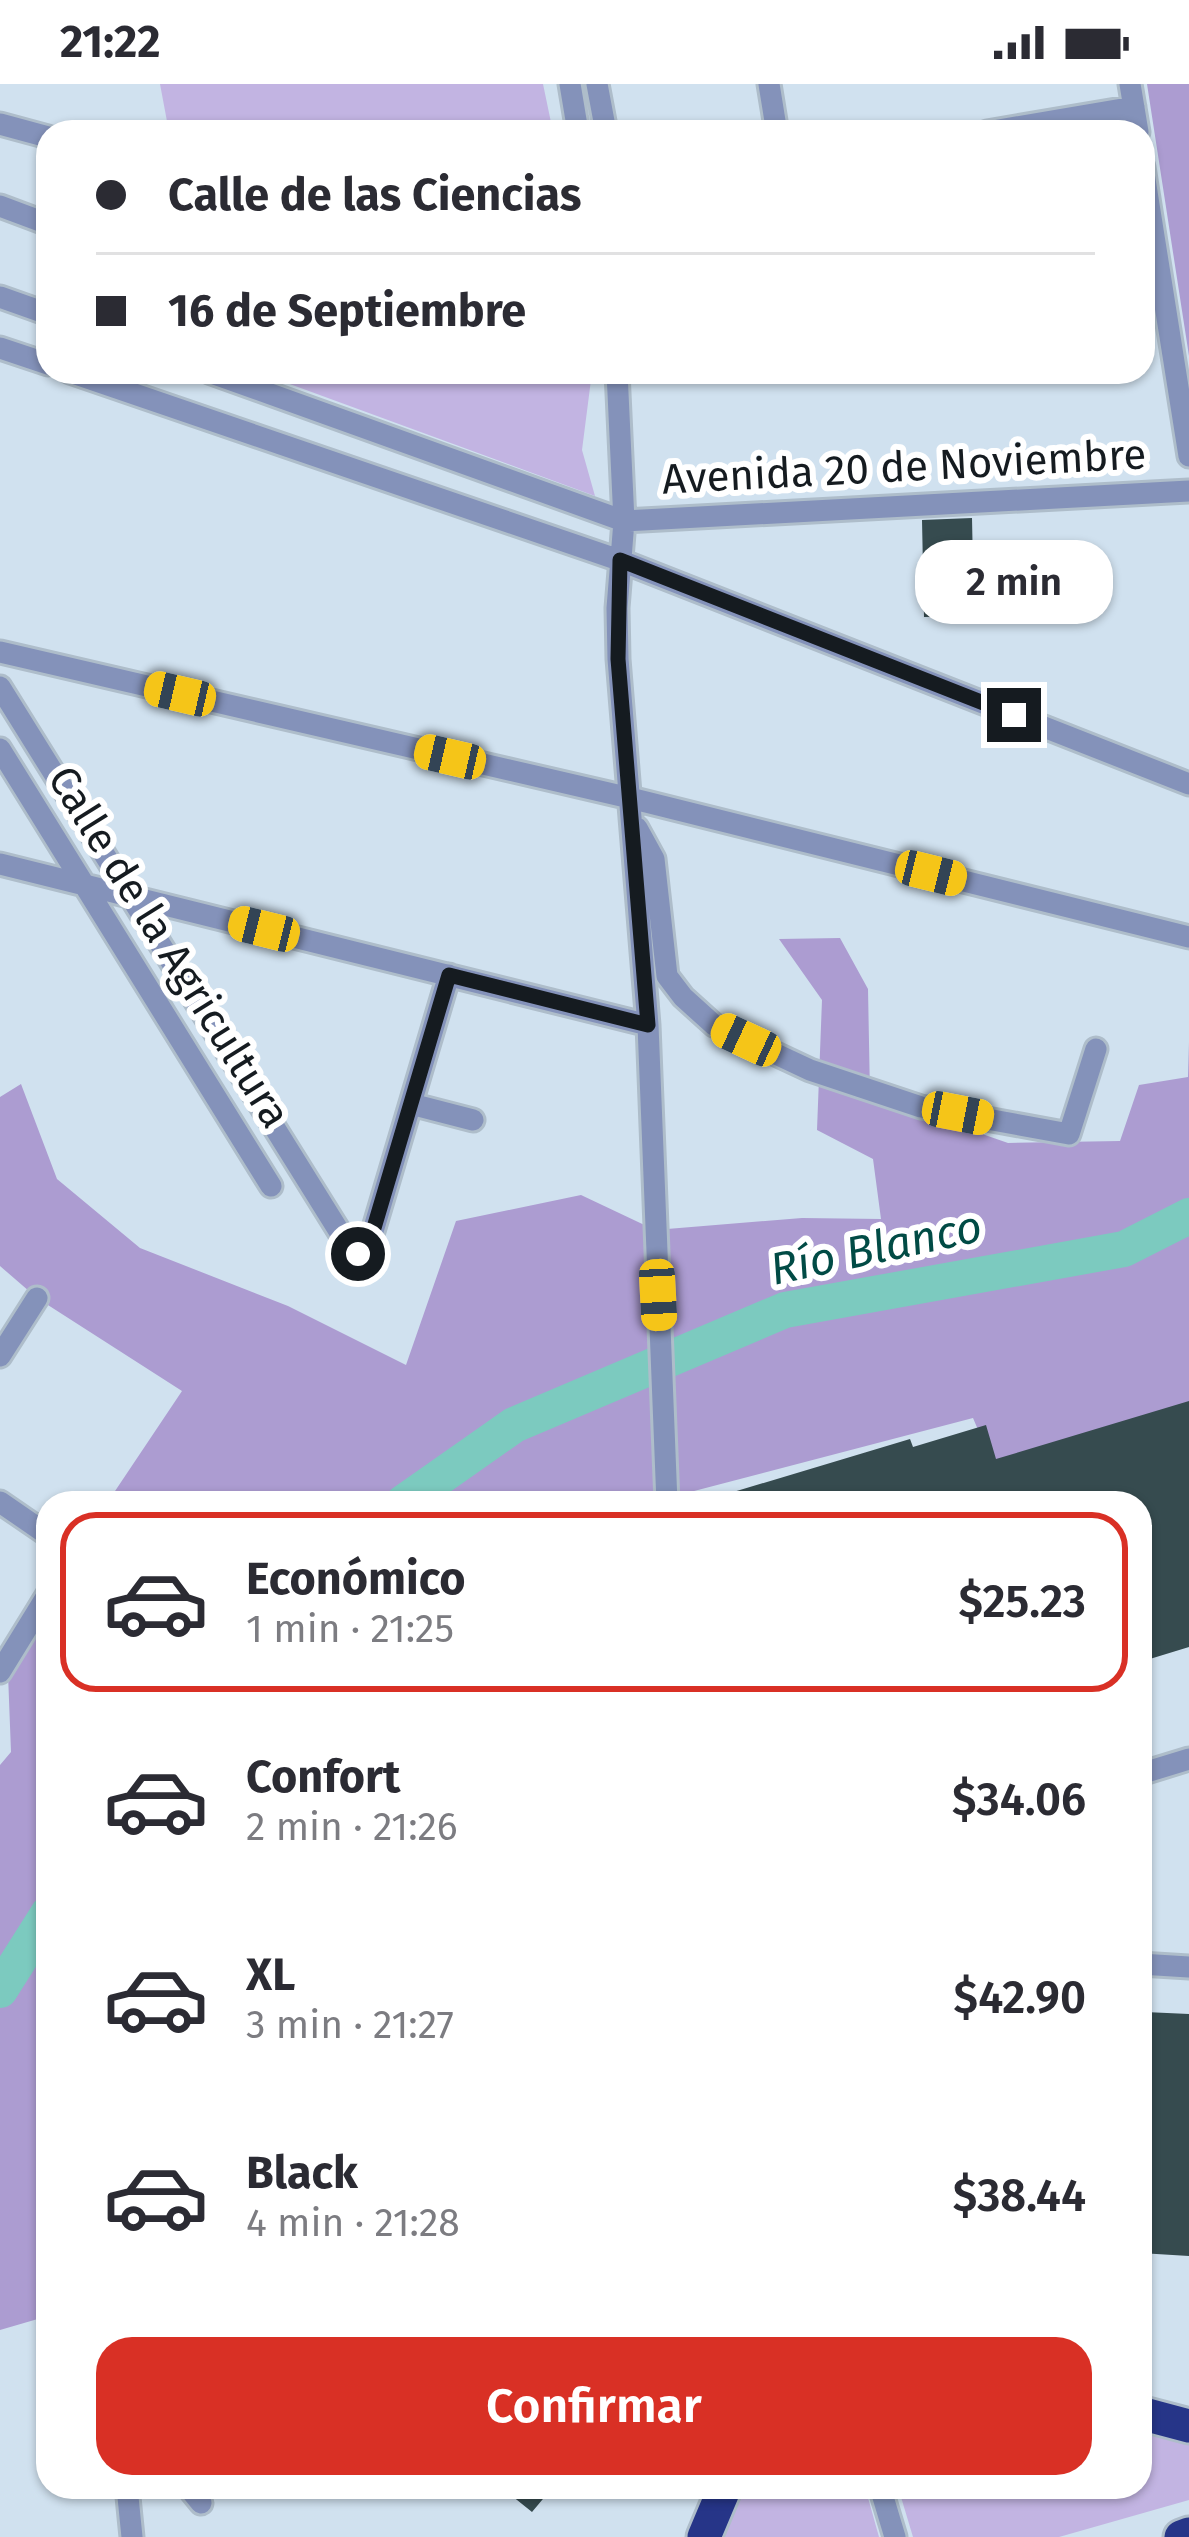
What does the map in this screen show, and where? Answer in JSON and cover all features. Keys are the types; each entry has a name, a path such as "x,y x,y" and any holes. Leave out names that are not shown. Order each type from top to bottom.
{"highway":[{"path":"1152,2416 1189,2426"},
{"path":"704,2537 720,2499"}],"street":[{"path":"570,84 576,120"},
{"path":"597,84 604,120"},
{"path":"769,84 775,120"},
{"path":"1034,120 1132,95"},
{"path":"0,124 36,134"},
{"path":"0,206 36,220"},
{"path":"1155,283 1189,455"},
{"path":"0,297 36,310"},
{"path":"0,348 36,360"},
{"path":"105,384 620,560 1189,784"},
{"path":"243,384 624,520"},
{"path":"618,384 624,520 618,659 648,1025 666,1491"},
{"name":"Avenida 20 de Noviembre","path":"624,520 1189,491"},
{"path":"0,652 630,807 1189,937"},
{"name":"Calle de la Agricultura","path":"0,688 105,890 271,1186"},
{"name":"Calle de la Agricultura","path":"0,749 105,890 346,1248 358,1254 368,1248 411,1104"},
{"path":"630,807 654,859 667,976 714,1025 810,1070 921,1107 1069,1134 1096,1049"},
{"path":"0,864 648,1025"},
{"path":"449,975 411,1104 472,1120"},
{"path":"0,1356 37,1298"},
{"path":"0,1502 36,1527"},
{"path":"0,1672 36,1614"},
{"path":"1152,1770 1189,1759"},
{"path":"1152,1964 1189,1966"},
{"path":"128,2499 133,2537"},
{"path":"884,2499 895,2537"}],"shaded area":[{"path":"160,84 543,84 550,120 167,120"},
{"path":"1147,84 1189,84 1189,356 1155,120"},
{"path":"290,384 590,384 582,450 595,496"},
{"path":"840,938 868,989 870,1095 1008,1143 1120,1141 1139,1085 1188,1077 1189,1042 1189,1402 994,1467 973,1418 694,1491 115,1491 182,1391 37,1298 0,1266 0,1097 21,1084 57,1179 140,1248 288,1306 406,1365 456,1221 581,1195 655,1230 802,1218 881,1219 873,1159 817,1130 822,1000 779,939"},
{"path":"36,1622 36,2320 0,2330 0,1765 11,1752 8,1674"},
{"path":"1152,2426 1189,2436 1189,2500 1059,2537 913,2537 902,2499 1152,2499"},
{"path":"732,2499 868,2499 879,2537 714,2537"}],"building":[{"path":"972,518 974,616 924,617 922,520"},
{"path":"1189,1401 1189,1647 1152,1658 1152,1491 737,1491 910,1439 913,1447 986,1425 996,1459"},
{"path":"1152,2012 1189,2014 1189,2256 1152,2254"},
{"path":"516,2499 543,2499 532,2512"}],"waterway":[{"name":"Río Blanco","path":"420,1491 514,1425 785,1310 1124,1249 1189,1216"},
{"name":"Río Blanco","path":"0,1990 36,1933"}],"route":[{"path":"358,1254 368,1248 449,975 648,1025 618,659 620,560 1014,715"}]}
